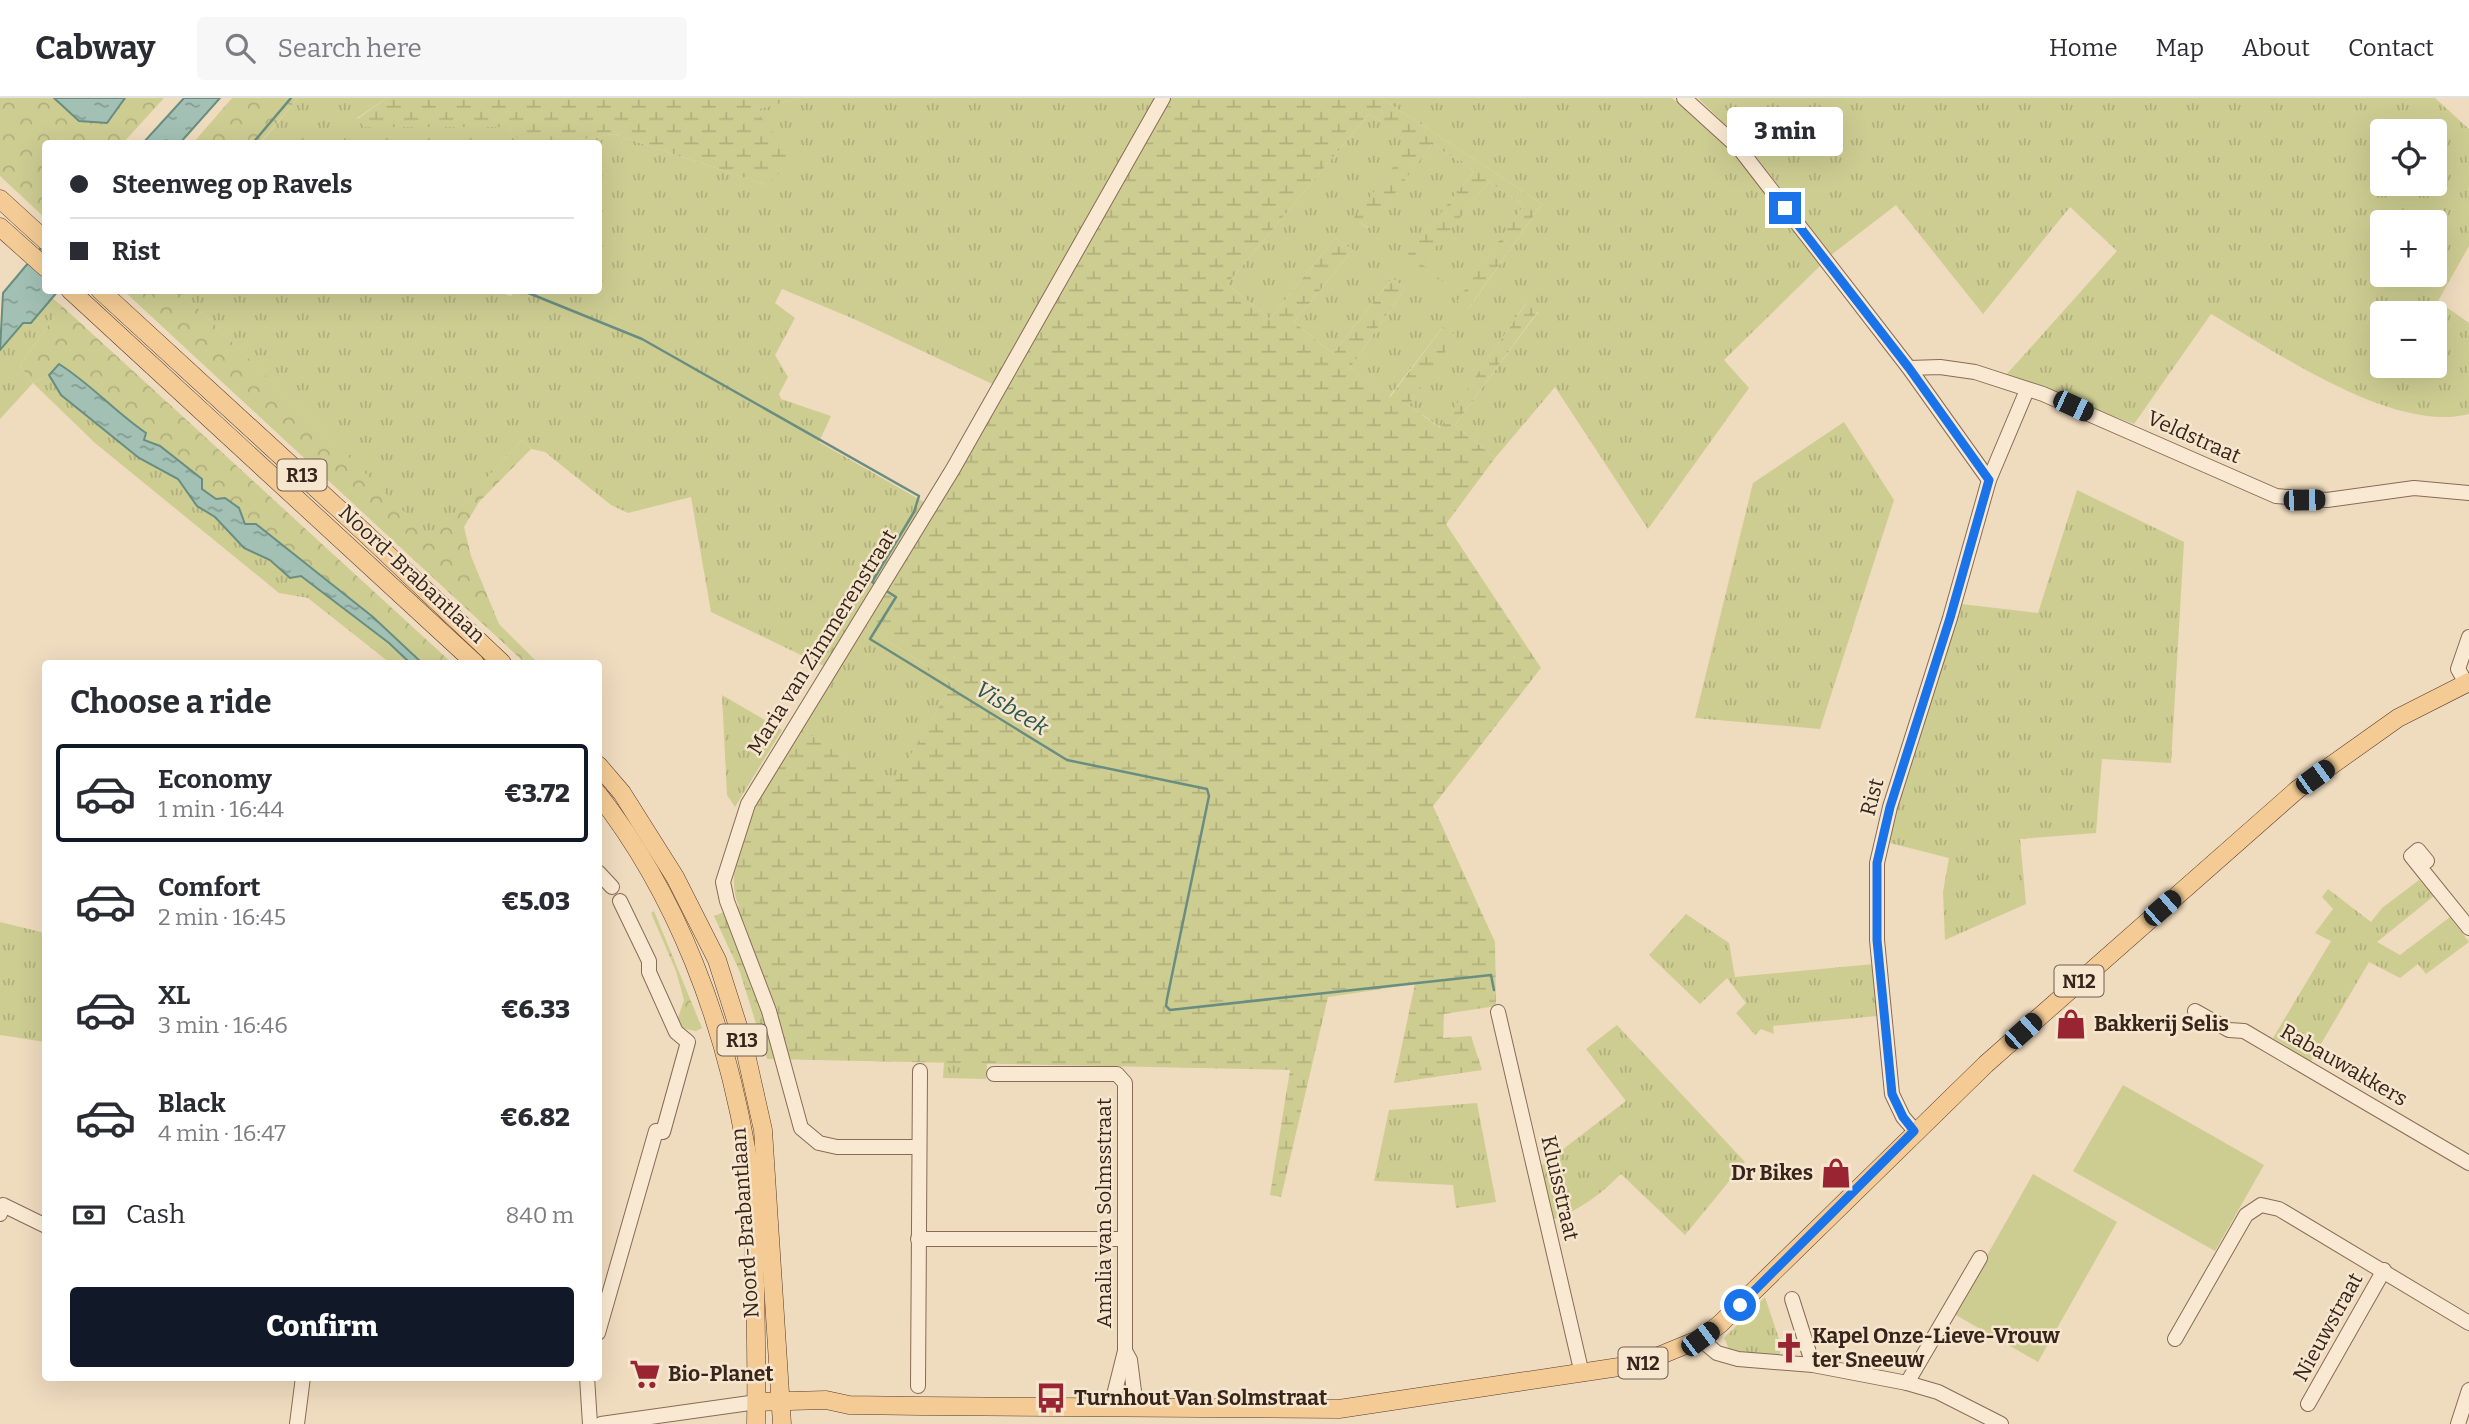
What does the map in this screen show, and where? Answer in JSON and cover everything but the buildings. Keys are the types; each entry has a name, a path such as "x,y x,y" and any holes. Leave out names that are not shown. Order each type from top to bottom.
{"main road":[{"path":"0,199 42,237"},
{"path":"0,226 42,264"},
{"name":"Noord-Brabantlaan","path":"74,294 472,660"},
{"name":"Noord-Brabantlaan","path":"104,294 356,524 499,660"},
{"name":"N12","path":"757,1402 826,1400 861,1405 1339,1409 1582,1374 1656,1359 1700,1339 1772,1274 1914,1131 2097,965 2298,789 2398,718 2468,683"},
{"name":"Noord-Brabantlaan","path":"602,770 622,793 676,877 717,960 744,1045 763,1130 782,1424"},
{"name":"Noord-Brabantlaan","path":"602,802 661,891 697,969 716,1023 746,1148 754,1217 756,1424"}],"street":[{"name":"Maria van Zimmerenstraat","path":"919,1147 837,1147 819,1143 801,1128 769,1011 727,901 723,882 748,804 953,469 1163,98"},
{"path":"1684,98 1738,148 1909,368 1989,480"},
{"name":"Veldstraat","path":"1909,368 1940,367 1975,372 2073,406 2276,496 2327,500 2414,488 2469,493"},
{"name":"Rist","path":"1914,1131 1903,1117 1892,1094 1877,940 1877,863 1890,807 1950,618 1989,480 2027,390"},
{"path":"2468,640 2458,669 2468,683"},
{"path":"2419,866 2469,928"},
{"path":"602,876 612,887"},
{"path":"602,1319 656,1131 663,1132 688,1042 676,1032 649,972 649,961 621,901"},
{"name":"Rabauwakkers","path":"2195,1011 2229,1030 2244,1031 2469,1163"},
{"name":"Kluisstraat","path":"1497,1012 1582,1374"},
{"path":"918,1385 920,1071"},
{"name":"Amalia van Solmsstraat","path":"994,1074 1117,1074 1122,1077 1125,1351 1111,1407"},
{"name":"Nieuwstraat","path":"2175,1339 2246,1215 2261,1205 2279,1209 2469,1323"},
{"path":"1,1210 42,1225"},
{"path":"918,1239 1125,1239"},
{"path":"1907,1383 1980,1258"},
{"name":"Nieuwstraat","path":"2308,1404 2384,1270"},
{"path":"1792,1299 1813,1365"},
{"path":"1700,1339 1717,1353 1728,1357 1813,1365 1907,1383 1938,1392 2001,1424"},
{"name":"Amalia van Solmsstraat","path":"1125,1351 1130,1360 1136,1407"},
{"path":"298,1424 303,1381"},
{"path":"587,1381 590,1424"},
{"path":"2458,1424 2469,1390"},
{"path":"601,1424 648,1420 757,1402"}],"green space":[{"path":"0,98 164,98 126,140 42,140 42,215 0,176"},
{"path":"232,98 298,98 263,140 196,140"},
{"path":"298,98 387,98 357,118 364,127 508,127 519,140 263,140"},
{"path":"387,98 800,98 755,110 795,158 767,185 613,134 578,140 519,140 508,127 364,127 357,119"},
{"path":"800,98 1157,98 1055,277 1068,282 1003,389 854,319 782,289 775,303 795,318 775,355 788,377 779,394 781,399 831,416 819,442 924,502 824,666 711,612 691,497 628,513 611,505 545,452 531,449 522,440 431,539 183,294 602,294 602,140 578,140 613,134 767,185 754,110"},
{"path":"1171,98 1381,98 1542,204 1468,309 1457,301 1524,205 1489,182 1422,264 1447,285 1443,293 1400,264 1474,171 1432,144 1369,228 1353,219 1413,141 1369,114 1227,284 1270,319 1335,238 1353,250 1294,322 1333,354 1392,278 1405,288 1350,368 1390,397 1443,327 1456,336 1409,405 1440,428 1527,302 1538,311 1455,425 1495,458 1446,524 1541,668 1433,806 1495,942 1496,1006 1444,1014 1443,1038 1471,1036 1482,1070 1394,1083 1415,984 1328,997 1281,1197 1270,1195 1290,1070 767,1059 740,972 714,916 739,906 734,886 735,864 742,840 764,790 800,728 891,788 953,683 864,626 934,515"},
{"path":"1381,98 1672,98 1723,141 1823,263 1724,360 1749,388 1648,529 1555,387 1495,458 1455,425 1538,312 1526,303 1441,428 1409,405 1455,335 1442,328 1389,397 1350,368 1405,288 1392,278 1333,354 1294,322 1353,250 1335,238 1270,319 1227,284 1369,114 1414,141 1354,219 1368,228 1432,144 1474,171 1401,264 1447,285 1421,264 1489,182 1524,205 1458,301 1469,308 1542,204"},
{"path":"1698,98 2435,98 2469,129 2469,246 2447,285 2447,210 2370,210 2370,287 2446,287 2438,301 2370,301 2370,378 2447,378 2447,307 2469,323 2469,414 2439,417 2406,412 2371,401 2301,367 2211,314 2134,424 2006,375 2117,251 2070,207 1983,314 1896,205 1831,255 1752,151"},
{"path":"127,294 183,294 431,538 522,440 531,449 479,502 464,527 471,556 499,624 535,660 522,660"},
{"path":"52,298 62,306 20,365 32,383 49,375 61,395 139,458 178,479 197,506 215,517 244,548 270,560 290,578 301,576 389,643 407,660 386,660 308,598 279,593 95,443 33,383 0,419 0,350 23,323 31,322"},
{"path":"62,306 449,660 419,660 373,617 256,524 245,524 201,489 160,446 144,440 146,433 71,372 59,364 49,375 32,383 20,365"},
{"path":"1844,422 1894,500 1820,729 1695,718 1753,483"},
{"path":"2077,490 2184,542 2171,763 2102,759 2096,833 2020,839 2026,904 1945,940 1943,892 1949,858 1886,842 1961,604 2038,613"},
{"path":"864,626 953,683 891,789 800,728"},
{"path":"722,695 782,730 735,807 727,795"},
{"path":"2419,880 2434,896 2377,942 2400,955 2450,917 2469,942 2426,974 2418,964 2400,978 2369,962 2311,1061 2273,1038 2331,941 2315,933 2333,909 2322,897 2328,889 2371,922 2382,908"},
{"path":"654,911 702,1028 696,1031 675,1027 684,1000 676,971 651,913"},
{"path":"1686,914 1729,943 1735,977 1874,964 1877,1016 1773,1026 1774,1034 1761,1029 1755,1035 1736,1013 1746,1003 1727,978 1700,1004 1649,955"},
{"path":"0,922 42,932 42,1042 0,1035"},
{"path":"1617,1025 1745,1162 1685,1235 1621,1174 1590,1201 1552,1220 1541,1166 1626,1101 1586,1049"},
{"path":"944,1062 987,1063 986,1079 943,1078"},
{"path":"2123,1085 2264,1165 2215,1251 2073,1171"},
{"path":"1477,1103 1496,1202 1456,1208 1453,1185 1374,1181 1389,1110"},
{"path":"2033,1174 2117,1222 2038,1362 1954,1314"},
{"path":"1765,1297 1780,1342 1780,1358 1729,1349 1724,1338"}],"water":[{"path":"54,98 125,98 107,123 79,121"},
{"path":"184,98 220,98 183,140 146,140"},
{"path":"42,247 42,294 55,294 31,323 23,323 0,350 3,293"},
{"path":"59,364 82,380 146,433 144,440 160,446 202,479 202,489 216,499 225,498 239,508 245,524 256,524 373,617 419,660 407,660 389,643 301,576 290,578 270,560 244,548 215,517 197,506 178,479 139,458 61,395 49,375"}],"waterway":[{"name":"Visbeek","path":"255,140 291,98"},
{"name":"Visbeek","path":"531,294 642,339 919,496 914,512 872,582 877,585"},
{"name":"Visbeek","path":"885,590 896,597 870,639 1067,760 1207,789 1209,796 1167,999 1166,1006 1170,1010 1491,975 1494,990"}],"place":[{"name":"Bakkerij Selis","path":"2071,1024"},
{"name":"Dr Bikes","path":"1836,1173"},
{"name":"Kapel Onze-Lieve-Vrouw ter Sneeuw","path":"1789,1348"},
{"name":"Bio-Planet","path":"645,1374"},
{"name":"Turnhout Van Solmstraat","path":"1051,1398"}],"route":[{"path":"1740,1305 1914,1131 1903,1117 1892,1094 1877,940 1877,863 1890,807 1950,618 1989,480 1909,368 1785,208"}]}
